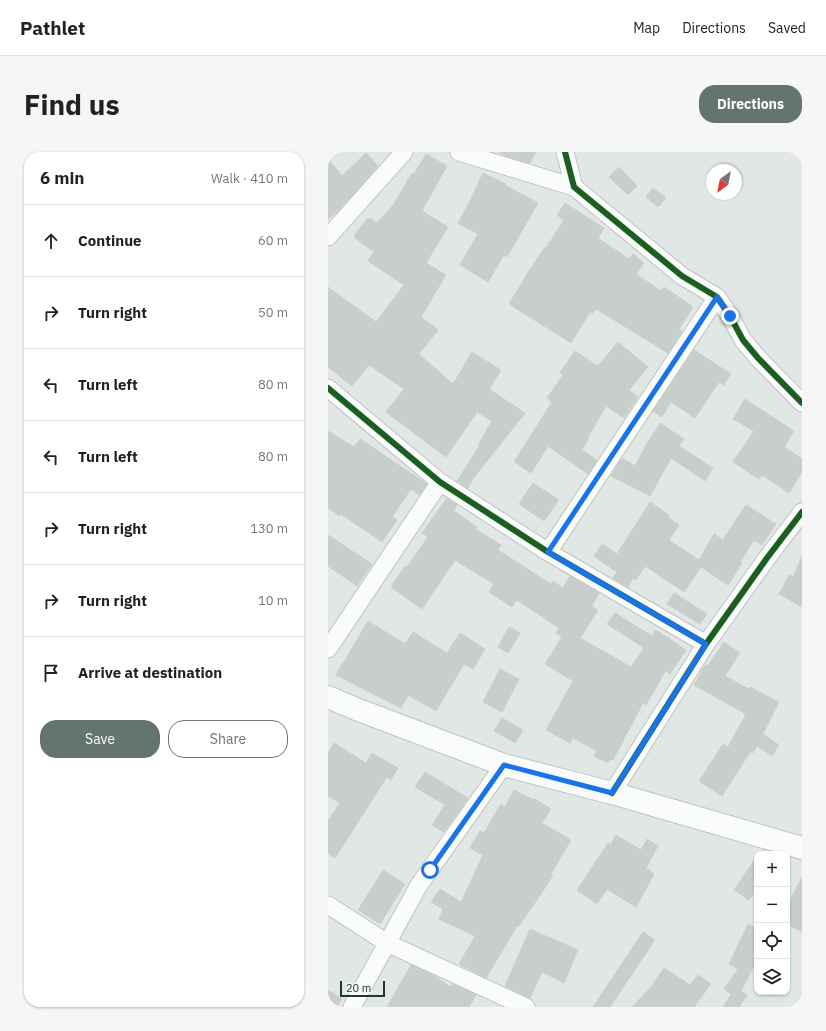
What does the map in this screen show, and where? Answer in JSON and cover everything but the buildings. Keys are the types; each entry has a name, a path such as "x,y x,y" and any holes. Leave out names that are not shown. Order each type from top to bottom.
{"main road":[{"path":"328,697 356,710 504,765 612,793 802,848"}],"street":[{"path":"328,237 404,152"},
{"path":"460,152 574,187 682,276 717,297 730,316 743,340 758,358 798,399"},
{"path":"565,152 574,187"},
{"path":"548,552 717,297"},
{"path":"328,388 440,482 548,552 706,644"},
{"path":"328,648 440,482"},
{"path":"612,793 706,644 767,558 802,512"},
{"path":"352,1007 419,885 504,765"},
{"path":"328,905 387,943 526,1007"}],"cycle path":[{"path":"565,152 574,187 682,276 717,297 730,316 743,340 758,358 802,403"},
{"path":"328,388 440,482 548,552 706,644"},
{"path":"612,793 706,644 767,558 802,512"}],"route":[{"path":"430,870 504,765 612,793 706,644 548,552 717,297 730,316"}]}
